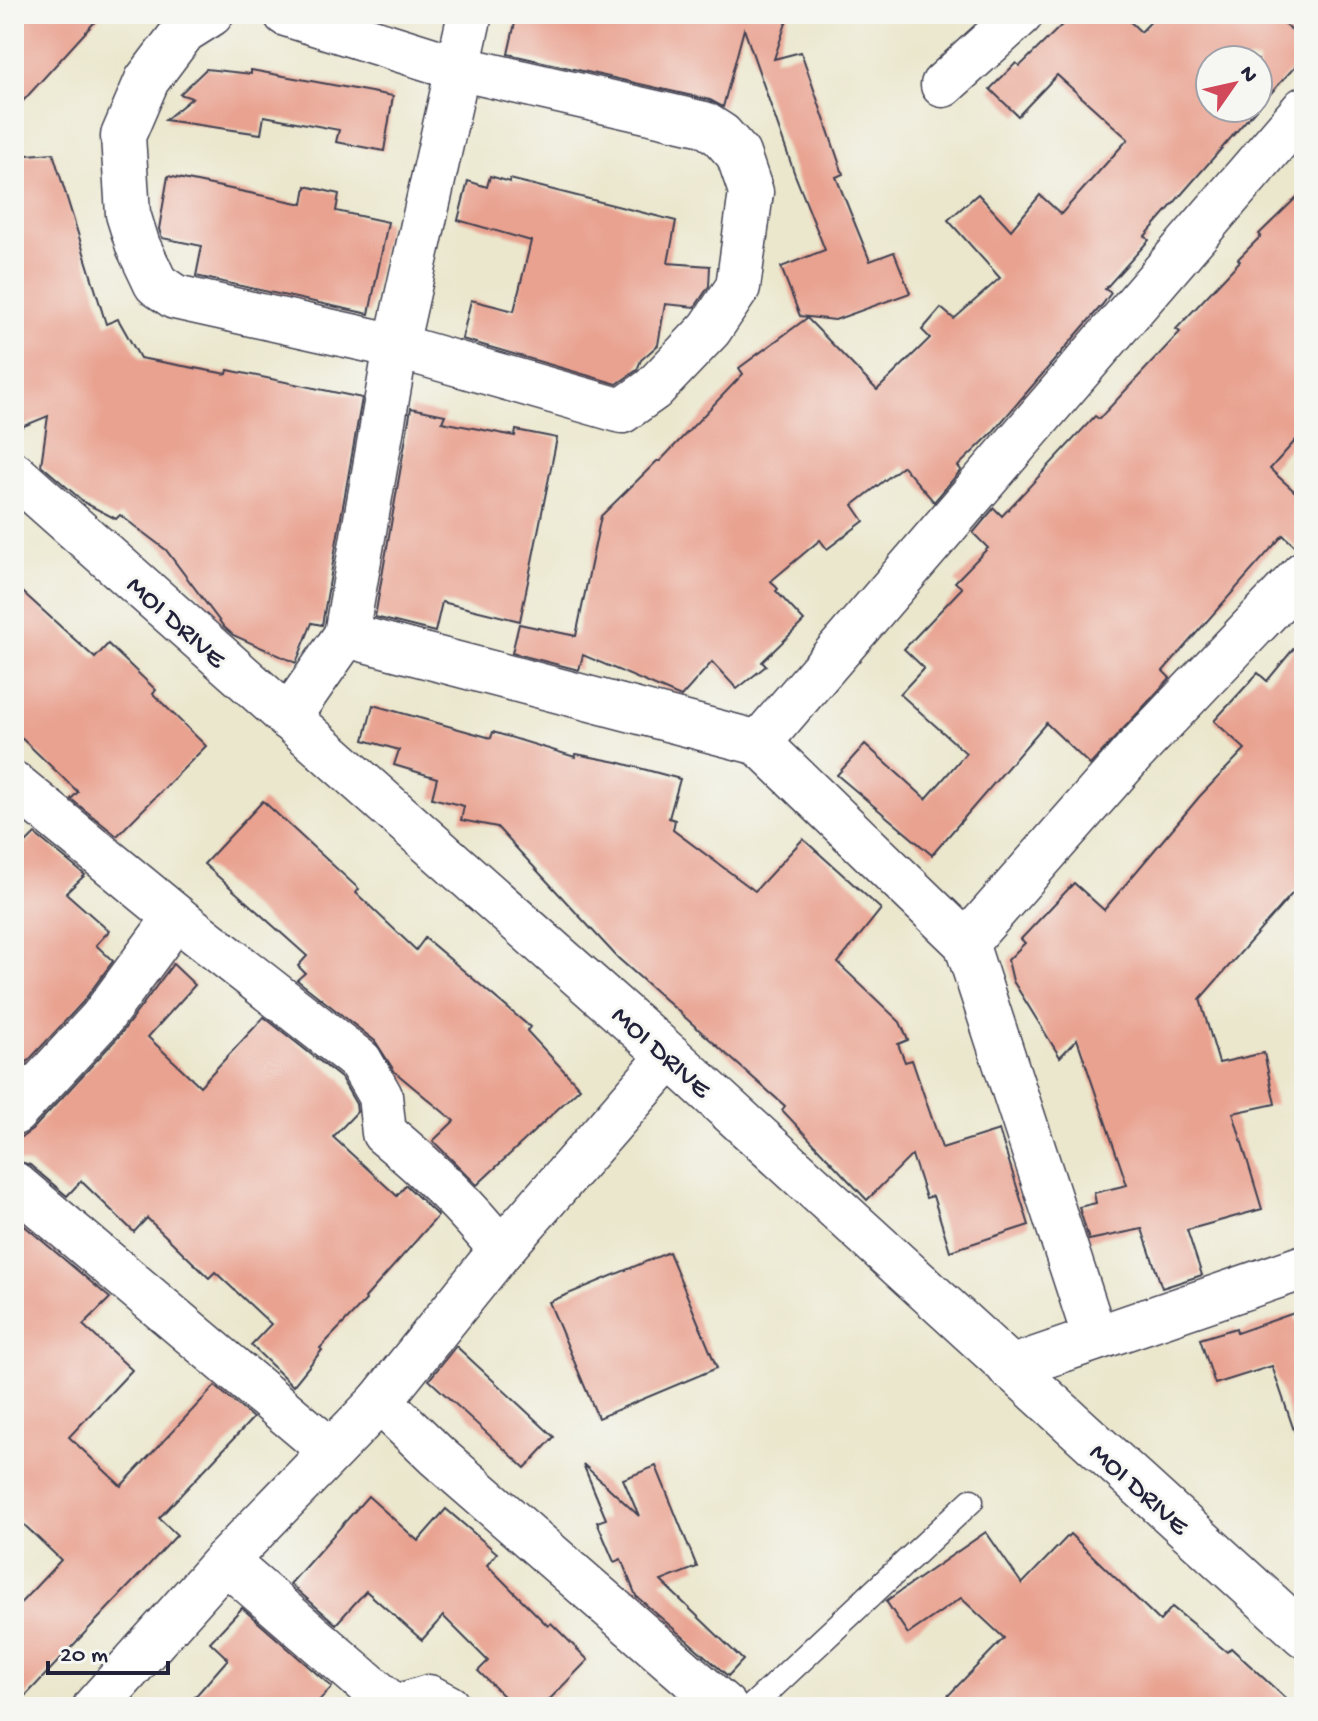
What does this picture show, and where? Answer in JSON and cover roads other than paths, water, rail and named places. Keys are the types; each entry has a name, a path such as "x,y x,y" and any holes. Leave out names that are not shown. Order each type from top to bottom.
{"street":[{"path":"211,14 184,31 147,80 123,136 128,214 138,246 156,284 175,297 396,346 622,411 653,389 710,329 738,287 751,192 738,154 721,135 704,124 458,68 286,14"},
{"path":"288,718 346,635 396,346 470,14"},
{"path":"943,85 1021,14"},
{"path":"759,743 1304,109"},
{"name":"MOI DRIVE","path":"14,474 670,1056 1304,1635"},
{"path":"966,943 1134,752 1304,573"},
{"path":"346,635 759,743 966,943 1095,1338"},
{"path":"14,784 176,917 360,1061 380,1096 384,1133 415,1158 481,1224 501,1250"},
{"path":"14,1113 101,1019 176,917"},
{"path":"95,1707 225,1561 380,1401 501,1250 670,1056"},
{"path":"14,1184 331,1451"},
{"path":"1010,1368 1304,1267"},
{"path":"380,1401 437,1456 725,1707"},
{"path":"225,1561 395,1707 429,1697 448,1707"}],"lane":[{"path":"751,1707 971,1501"}]}
